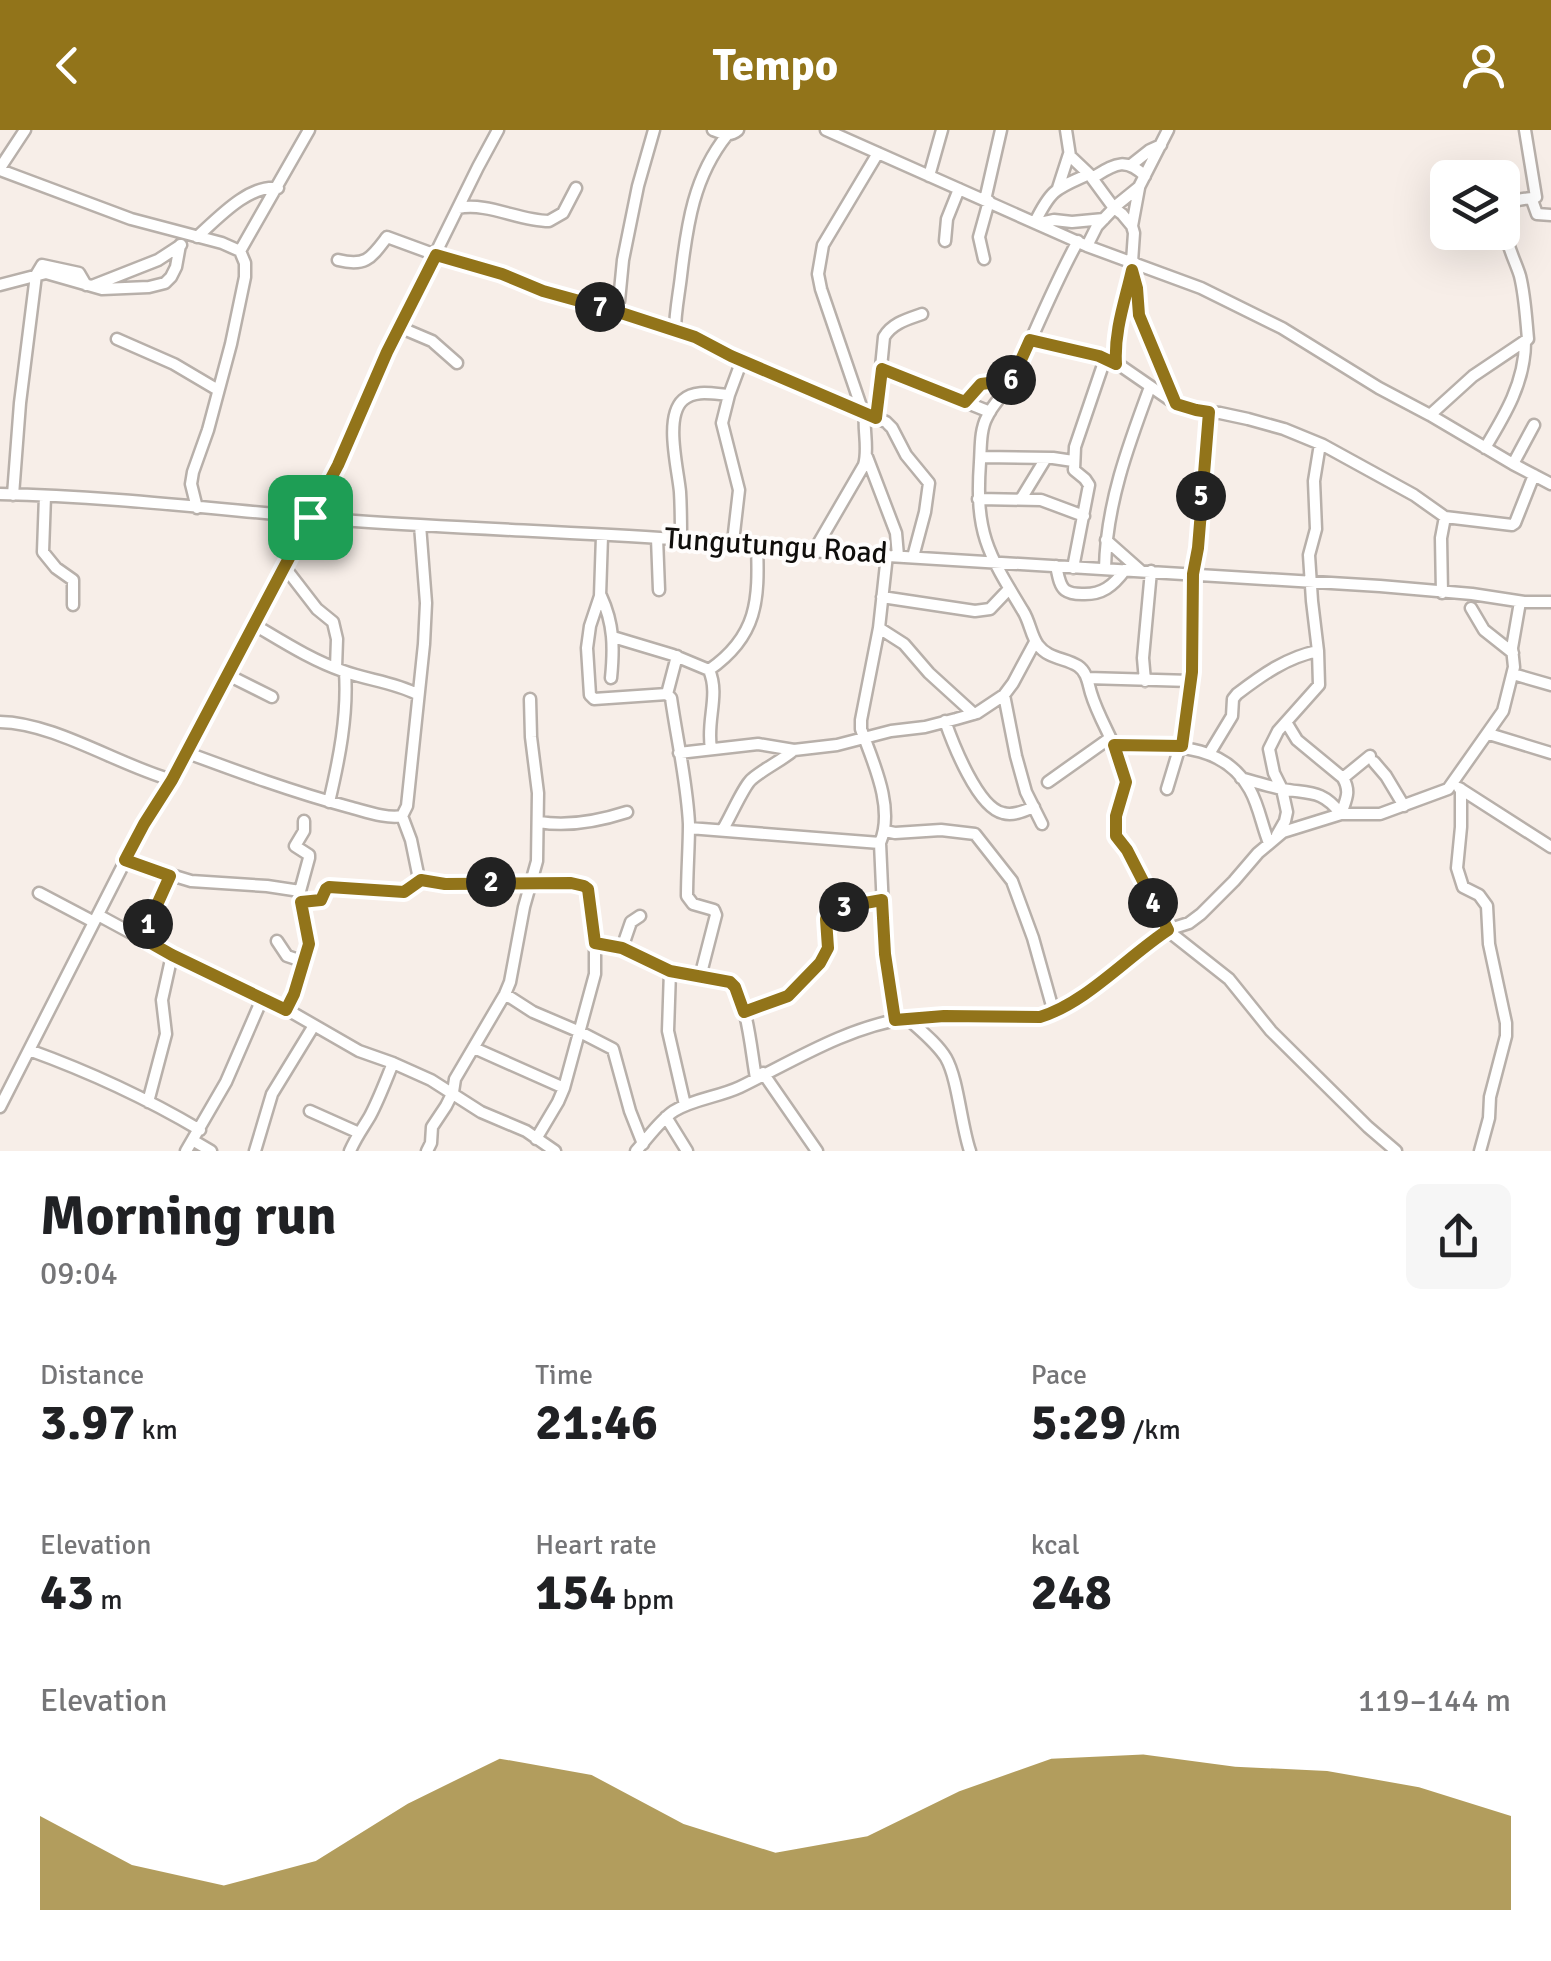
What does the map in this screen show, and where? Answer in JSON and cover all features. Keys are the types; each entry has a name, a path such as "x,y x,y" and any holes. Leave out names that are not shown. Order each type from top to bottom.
{"street":[{"path":"26,130 0,169 131,220 240,251 245,277 231,344 193,472 191,484 197,508"},
{"path":"240,251 309,130"},
{"path":"0,1107 125,860 172,780 338,465 399,328 498,130"},
{"path":"612,310 621,292 638,186 654,130"},
{"path":"714,130 733,132"},
{"path":"826,130 1082,244 1201,288 1282,328 1378,388 1551,484"},
{"path":"929,176 942,130"},
{"path":"984,258 979,237 1001,130"},
{"path":"1066,130 1074,162 1132,226 1139,315 1176,404"},
{"path":"1132,226 1139,187 1168,130"},
{"path":"1485,448 1520,380 1528,338 1519,274 1505,237 1506,214 1512,204 1536,198 1525,130"},
{"path":"675,331 688,223 713,152 733,132"},
{"path":"1131,165 1161,145"},
{"path":"868,415 846,366 818,274 823,245 878,153"},
{"path":"1037,222 1044,204 1058,188 1069,154"},
{"path":"1058,188 1122,163 1145,176"},
{"path":"89,286 158,260 253,191 267,186 278,188"},
{"path":"1139,187 1082,244 1042,312 1012,380 990,412 982,433 978,499 981,524 994,562 1031,624 1035,642 1043,651 1078,666 1087,678 1098,716 1112,741 1126,782 1116,816 1116,836 1168,930 1229,979 1271,1030 1396,1151"},
{"path":"458,208 483,208 549,221 563,213 576,188"},
{"path":"946,240 947,219 959,189"},
{"path":"1532,200 1537,214 1551,215"},
{"path":"1037,222 1104,219"},
{"path":"338,260 366,260 388,237 543,291 695,337 868,415 892,428 906,455 929,483 926,512 913,557"},
{"path":"13,495 36,275 42,266 79,273 89,286 122,290 165,283 176,268 180,245"},
{"path":"1073,568 1089,485 1074,470 1075,447 1115,346 1133,265"},
{"path":"0,285 36,275"},
{"path":"922,314 899,323 884,337 882,369 864,439 866,456 896,533 861,720 882,793 885,954 901,1019 944,1054 970,1151"},
{"path":"399,328 432,341 456,362"},
{"path":"116,339 174,364 218,390"},
{"path":"1030,340 1110,361 1176,404 1284,430 1320,444 1446,517 1512,525 1534,475"},
{"path":"1430,415 1464,383 1525,342"},
{"path":"733,542 740,498 722,423 742,360"},
{"path":"882,369 990,412"},
{"path":"965,402 981,384 1012,380"},
{"path":"1105,569 1106,540 1118,476 1150,387"},
{"path":"680,540 675,413 680,403 695,394 729,395"},
{"path":"1167,789 1181,746 1191,681 1193,574 1209,412"},
{"path":"1513,464 1534,425"},
{"path":"640,1147 666,1117 685,1105 744,1085 836,1040 901,1019 1027,1018 1054,1013 1168,930 1201,914 1272,839 1287,817 1270,748 1286,722 1319,685 1309,555 1317,518 1314,480 1320,444"},
{"path":"814,551 866,456"},
{"path":"981,457 1073,462"},
{"path":"1021,499 1046,458"},
{"name":"Tungutungu Road","path":"0,494 1380,586 1551,602"},
{"path":"44,496 42,552 73,580 74,605"},
{"path":"978,499 1041,500 1084,516"},
{"path":"1442,593 1446,517"},
{"path":"420,525 426,603 407,806 402,816 421,880"},
{"path":"602,536 600,596 587,648 590,695 594,699 667,694"},
{"path":"657,538 659,590"},
{"path":"1106,540 1146,571 1145,680"},
{"path":"709,670 729,656 749,626 758,583 757,545"},
{"path":"283,565 336,629 346,690 342,738 329,802"},
{"path":"1056,566 1063,589 1069,593 1105,591 1125,570"},
{"path":"882,598 975,611 990,609 1008,589"},
{"path":"600,596 610,617 613,637 611,678"},
{"path":"1480,1151 1506,1023 1489,944 1487,906 1479,895 1464,888 1457,868 1461,827 1457,787 1474,751 1503,711 1513,674 1514,630 1520,602"},
{"path":"1472,608 1484,630 1513,653"},
{"path":"253,624 310,658 418,694"},
{"path":"878,628 904,644 974,714"},
{"path":"613,637 709,670 714,681 708,724 710,748"},
{"path":"678,753 758,744 794,750 865,740 974,714 1004,695 1035,642"},
{"path":"1209,754 1232,716 1237,694 1278,666 1318,651"},
{"path":"667,694 677,656"},
{"path":"226,674 272,696"},
{"path":"1513,674 1551,686"},
{"path":"1087,678 1191,681"},
{"path":"667,694 671,698 686,782 687,896 689,901 714,910 716,915 700,977"},
{"path":"1004,695 1026,792 1042,824"},
{"path":"430,1150 434,1121 453,1092 454,1079 510,982 537,861 538,793 530,699"},
{"path":"0,722 34,727 172,780"},
{"path":"944,722 956,752 990,808 1004,814 1034,807"},
{"path":"1286,722 1297,740 1348,786 1341,814"},
{"path":"1489,734 1551,753"},
{"path":"1048,782 1112,741 1181,746 1221,760 1241,778 1272,839"},
{"path":"723,829 744,788 794,750"},
{"path":"185,752 329,802 402,816"},
{"path":"1343,778 1372,758 1404,806"},
{"path":"1241,778 1318,794 1341,814"},
{"path":"1272,839 1341,814 1380,814 1457,787"},
{"path":"1457,787 1551,847"},
{"path":"538,822 598,820 627,812"},
{"path":"286,1010 309,944 300,897 309,858 295,843 304,831 304,822"},
{"path":"689,828 880,843"},
{"path":"885,831 975,834 1012,881 1054,1013"},
{"path":"125,860 190,881 267,886 321,900 329,887 404,892 421,880 445,884 584,886 589,896 595,943 595,974 564,1088 536,1139"},
{"path":"142,938 170,876"},
{"path":"40,893 207,970 359,1051 453,1092 481,1112 514,1125 555,1151"},
{"path":"744,1012 788,996 820,963 828,948 828,914 882,900"},
{"path":"622,948 631,922 640,916"},
{"path":"276,942 288,956 302,962"},
{"path":"595,943 622,948 670,971 730,982 744,1012 760,1076 818,1151"},
{"path":"148,1102 166,1034 162,1000 172,955"},
{"path":"670,971 668,1031 685,1105"},
{"path":"505,994 532,1012 613,1049 640,1147"},
{"path":"211,1151 190,1146 226,1082 262,999"},
{"path":"255,1151 272,1094 313,1027"},
{"path":"474,1048 564,1088"},
{"path":"29,1050 63,1062 200,1130"},
{"path":"350,1151 394,1063"},
{"path":"0,1074 14,1080"},
{"path":"310,1111 358,1132"},
{"path":"666,1117 686,1151"}],"route":[{"path":"436,255 695,337 876,418 882,369 965,402 981,384 1012,380 1030,340 1099,356 1116,364 1118,325 1132,270 1139,315 1176,404 1209,412 1193,574 1192,672 1182,746 1114,745 1126,782 1114,830 1168,930 1054,1013 1040,1017 895,1020 882,900 848,906 828,914 827,955 788,996 744,1012 730,982 670,971 622,948 595,943 588,889 584,886 556,882 445,884 421,880 404,892 329,887 321,900 301,902 309,944 286,1010 234,986 142,938 170,876 125,860 172,780 310,517 436,255"}]}
